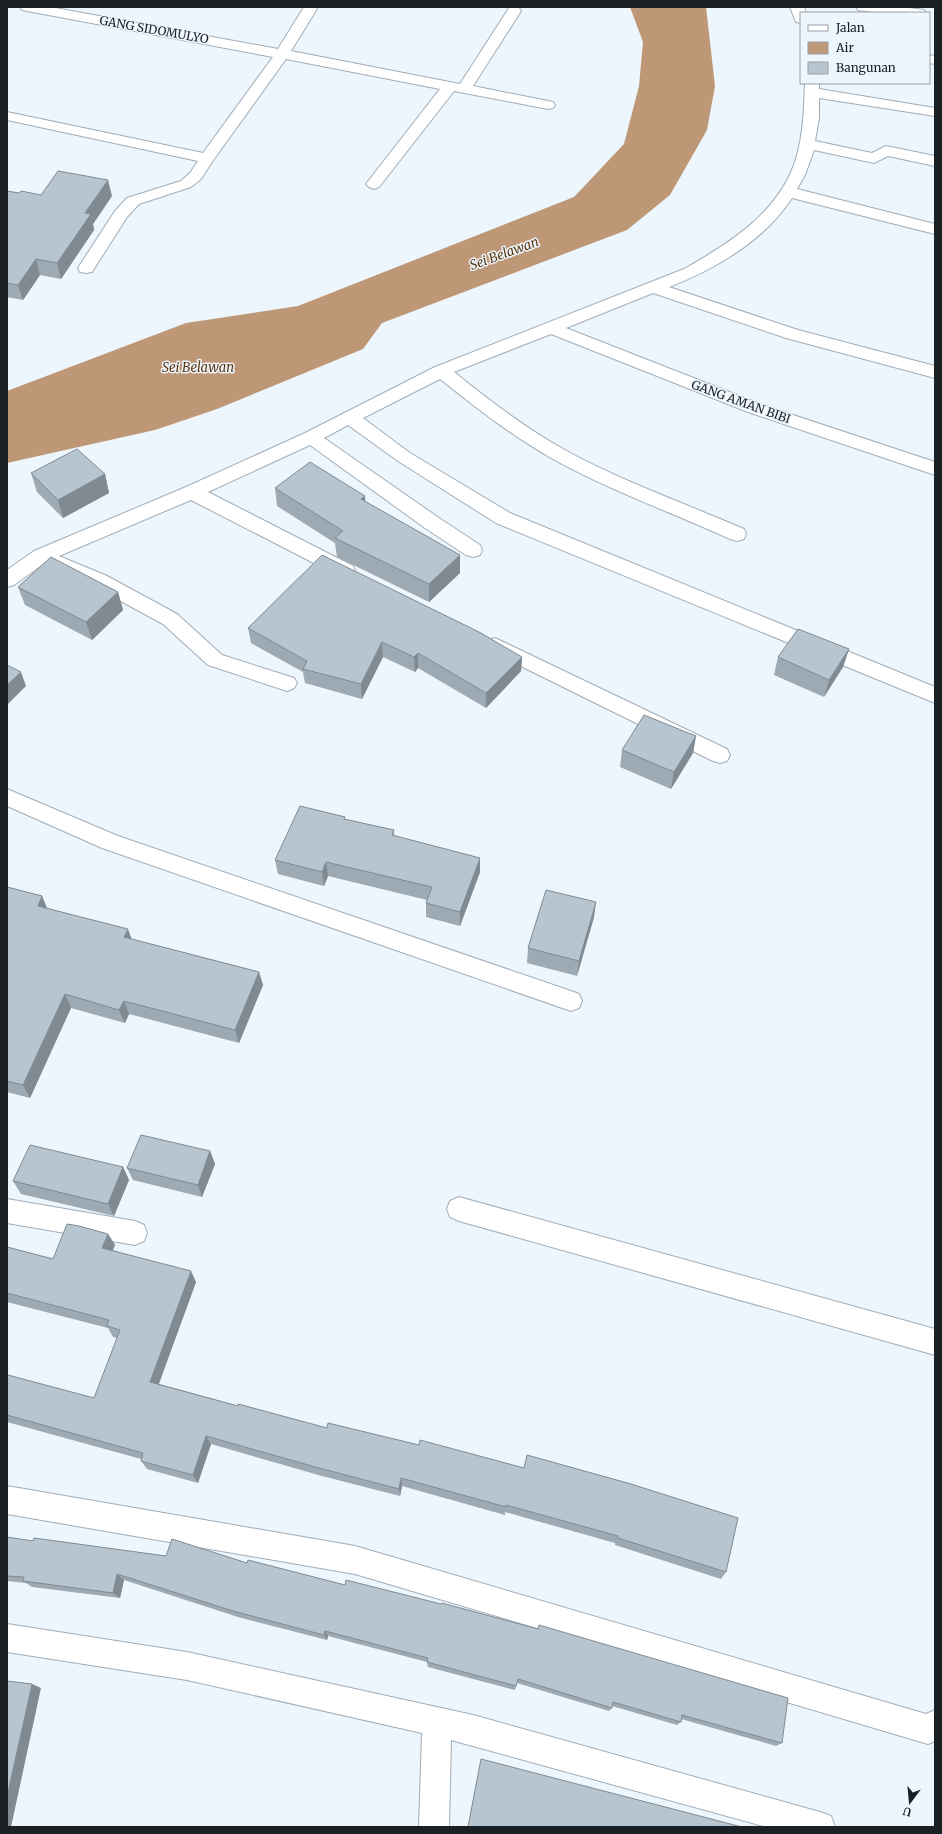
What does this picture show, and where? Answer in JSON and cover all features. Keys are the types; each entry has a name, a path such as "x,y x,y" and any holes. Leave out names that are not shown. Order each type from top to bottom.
{"street":[{"name":"GANG SIDOMULYO","path":"27,7 548,105"},
{"path":"86,268 121,214 133,201 186,184 196,176 207,158 282,54 311,7"},
{"path":"863,7 910,12"},
{"path":"374,184 457,88 514,11"},
{"path":"7,580 41,556 192,492 311,436 441,371 690,273 719,257 761,226 789,192 800,169 808,144 812,88 935,112"},
{"path":"7,116 207,158"},
{"path":"808,144 874,158 886,151 935,161"},
{"path":"789,192 935,229"},
{"path":"652,287 717,311 820,342 935,372"},
{"name":"GANG AMAN BIBI","path":"551,328 754,408 935,469"},
{"path":"441,371 479,402 527,435 575,463 737,534"},
{"path":"349,417 404,457 503,518 935,695"},
{"path":"311,436 432,523 473,550"},
{"path":"192,492 364,580"},
{"path":"41,556 100,581 170,619 214,660 287,683"},
{"path":"478,636 720,755"},
{"path":"7,797 110,842 571,1001"},
{"path":"458,1209 935,1342"},
{"path":"7,1211 135,1233"},
{"path":"7,1500 355,1560 928,1728 935,1725"},
{"path":"7,1638 187,1666 473,1730 820,1827"},
{"path":"434,1827 437,1722"}],"water":[{"name":"Sei Belawan","path":"630,7 706,7 715,86 707,130 670,195 627,230 382,323 363,349 217,409 155,430 7,463 7,391 186,323 298,306 574,197 624,144 639,86 643,42"}],"building":[{"path":"58,171 108,180 85,213 91,214 57,263 36,259 18,285 7,283 7,191 19,193 21,191 41,195"},
{"path":"77,449 105,474 58,500 31,473"},
{"path":"310,462 365,496 361,499 460,555 429,584 335,538 343,531 275,488"},
{"path":"322,555 479,632 522,657 486,693 418,653 414,657 382,642 361,684 303,669 307,661 248,628"},
{"path":"51,557 118,592 86,622 18,587"},
{"path":"798,629 849,649 829,680 778,657"},
{"path":"7,665 21,672 7,685"},
{"path":"644,715 696,736 674,772 622,750"},
{"path":"300,806 345,817 344,819 394,830 392,835 480,858 460,912 426,903 432,887 326,862 322,872 275,860"},
{"path":"7,887 42,896 38,906 128,929 124,937 259,972 235,1030 124,1001 119,1010 65,994 23,1085 7,1081"},
{"path":"546,890 596,902 579,961 528,948"},
{"path":"141,1135 210,1151 198,1185 127,1168"},
{"path":"30,1145 123,1167 108,1204 13,1181"},
{"path":"67,1224 108,1234 102,1248 191,1271 150,1382 327,1428 328,1423 419,1445 420,1440 524,1468 527,1455 631,1484 738,1518 726,1572 618,1538 618,1536 401,1478 399,1489 206,1436 193,1475 141,1461 143,1453 7,1415 8,1375 94,1398 120,1330 107,1326 109,1320 7,1293 7,1247 53,1259"},
{"path":"7,1537 33,1541 34,1538 166,1556 172,1539 247,1563 248,1560 345,1585 346,1580 441,1604 442,1603 538,1629 539,1625 788,1698 782,1743 682,1715 681,1722 613,1702 612,1708 518,1679 516,1686 427,1662 428,1658 325,1631 324,1635 233,1611 117,1574 113,1593 23,1581 24,1577 7,1576"},
{"path":"7,1681 32,1684 7,1797"},
{"path":"481,1759 742,1827 468,1827"}]}
